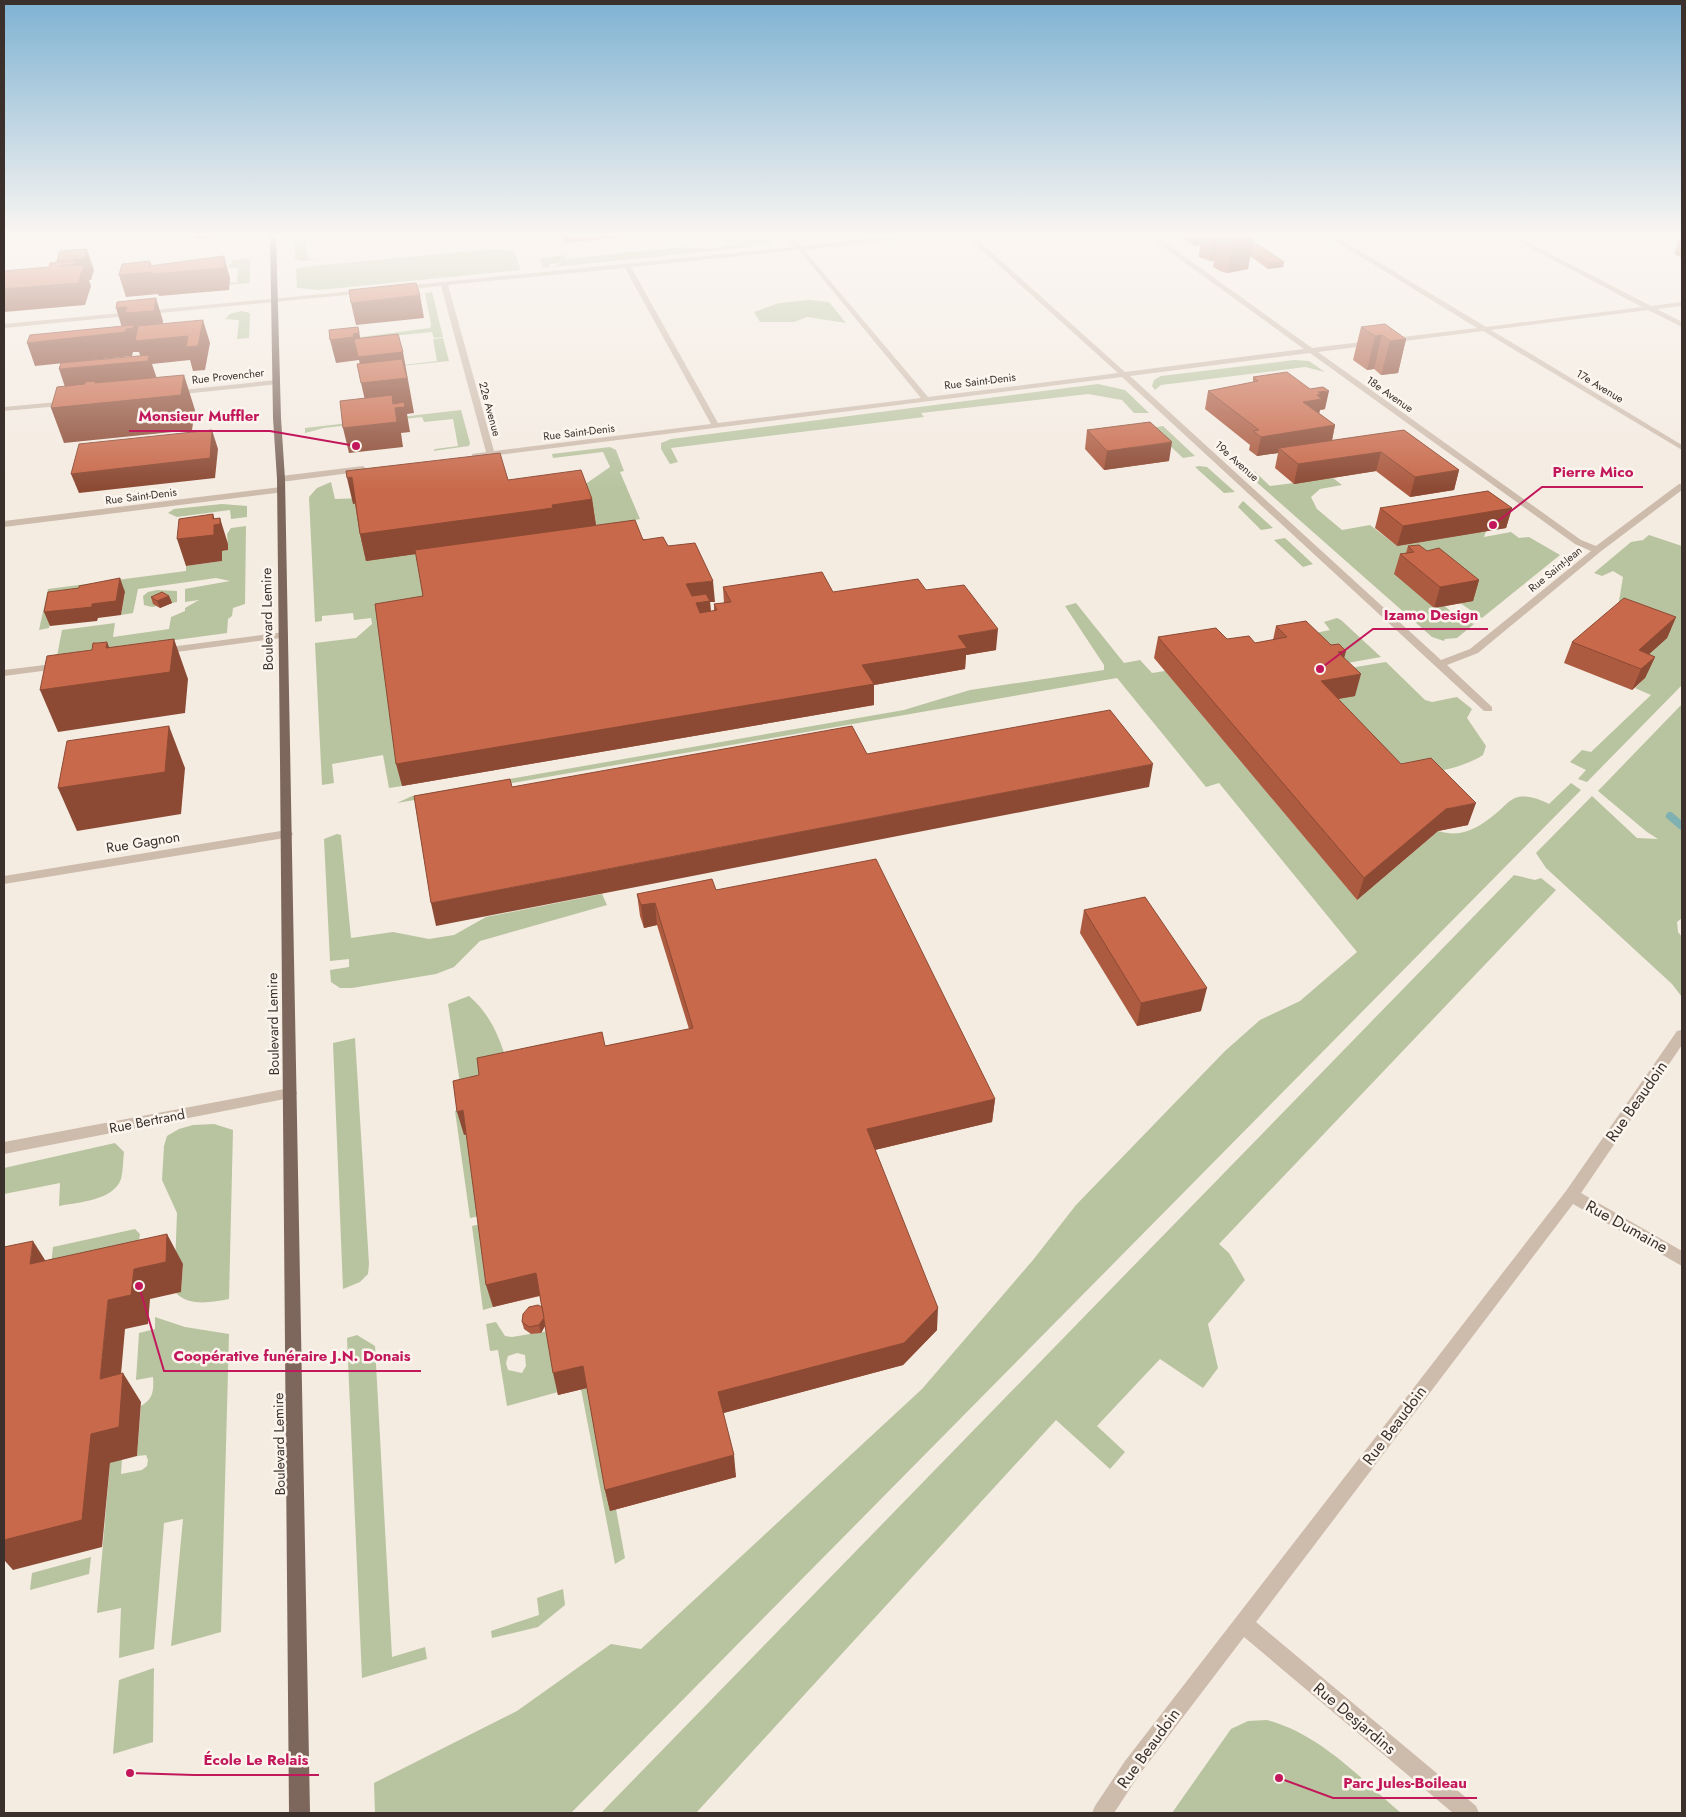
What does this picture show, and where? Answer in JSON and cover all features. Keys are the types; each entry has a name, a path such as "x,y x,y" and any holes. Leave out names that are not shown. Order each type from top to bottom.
{"main road":[{"name":"Boulevard Lemire","path":"274,319 281,484 284,634 300,1813"}],"street":[{"path":"4,326 82,319"},
{"name":"22e Avenue","path":"454,319 491,454"},
{"path":"656,319 716,426"},
{"path":"859,319 926,399"},
{"name":"19e Avenue","path":"1062,319 1488,709"},
{"name":"18e Avenue","path":"1266,319 1578,542 1597,550"},
{"name":"17e Avenue","path":"1468,319 1682,448"},
{"name":"Rue Saint-Denis","path":"470,456 1560,319"},
{"path":"1670,319 1682,325"},
{"name":"Rue Provencher","path":"160,394 276,382"},
{"path":"4,409 78,402"},
{"name":"Rue Saint-Denis","path":"4,524 281,484 369,469"},
{"name":"Rue Saint-Jean","path":"1440,664 1474,651 1597,550 1682,486"},
{"path":"154,652 284,634"},
{"path":"4,673 71,664"},
{"name":"Rue Gagnon","path":"4,880 287,834"},
{"name":"Rue Beaudoin","path":"1102,1813 1132,1768 1242,1623 1571,1195 1682,1035"},
{"name":"Rue Bertrand","path":"4,1148 290,1093"},
{"name":"Rue Dumaine","path":"1571,1195 1682,1258"},
{"name":"Rue Desjardins","path":"1242,1623 1469,1813"}],"green space":[{"path":"225,319 250,319 249,338 237,339 239,320"},
{"path":"430,319 439,319 443,337 434,338 432,332 362,339 361,337 430,328"},
{"path":"758,319 802,319 794,322 760,322"},
{"path":"819,319 843,319 846,323"},
{"path":"443,338 449,361 352,371 437,361 433,339"},
{"path":"1294,360 1309,361 1325,372 1305,367 1161,385 1155,390 1152,386 1154,380 1161,376"},
{"path":"1098,384 1125,390 1149,413 1134,413 1122,400 1088,394 921,413 924,417 671,448 678,462 670,464 661,449 661,443 671,439"},
{"path":"461,410 470,443 469,446 433,451 435,449 458,446 453,419 424,422 422,417 324,428 305,433 305,428"},
{"path":"1163,426 1195,456 1183,458 1151,428"},
{"path":"610,447 616,450 624,471 620,472 640,519 417,564 427,617 380,625 402,786 389,788 383,755 332,764 334,783 322,785 315,643 356,638 372,624 371,618 354,620 353,613 322,616 322,621 315,622 309,497 317,488 331,482 335,499 577,490 610,467 603,452 553,458 552,454"},
{"path":"1195,467 1207,467 1235,492 1224,493"},
{"path":"1254,471 1270,486 1333,478 1342,485 1320,489 1311,497 1317,509 1342,530 1370,525 1397,546 1486,531 1484,537 1511,532 1519,538 1529,537 1560,555 1482,618 1460,603 1472,600 1445,606 1455,616 1474,624 1457,638 1445,639 1444,641 1432,637 1245,472"},
{"path":"1243,501 1273,528 1261,530 1238,507"},
{"path":"222,504 247,506 247,517 231,519 230,510 177,517 168,513 174,509"},
{"path":"246,526 245,604 233,608 232,616 228,619 227,633 57,656 62,630 115,623 113,637 169,629 171,617 185,611 185,608 199,600 185,602 185,589 230,581 216,578 138,589 133,613 121,615 125,593 54,606 49,628 39,630 48,589 186,571 186,566 222,561 222,551 228,550 227,534 231,528"},
{"path":"1649,535 1682,546 1682,685 1587,782 1578,779 1586,770 1570,762 1582,750 1591,752 1651,695 1635,688 1645,678 1630,672 1616,619 1623,577 1613,571 1602,576 1594,573 1631,542 1643,540"},
{"path":"1285,538 1313,564 1303,567 1274,540"},
{"path":"157,590 177,591 177,602 152,607 144,605 143,596 148,592"},
{"path":"1076,603 1124,663 1140,660 1152,673 1165,671 1357,900 1438,831 1456,833 1472,830 1515,798 1528,797 1549,804 1571,783 1581,790 571,1813 375,1813 374,1783 517,1711 611,1644 641,1649 922,1389 1033,1260 1076,1205 1225,1051 1260,1020 1300,1001 1357,952 1219,783 1206,787 1117,678 397,803 412,796 904,710 970,690 1104,670 1104,665 1065,606"},
{"path":"1337,618 1381,657 1336,665 1305,635 1330,630 1324,622"},
{"path":"1386,662 1425,700 1432,702 1457,697 1472,709 1467,718 1486,746 1483,755 1468,763 1452,768 1419,774 1424,780 1315,703 1338,670"},
{"path":"1682,704 1682,918 1677,922 1678,932 1682,937 1682,997 1672,984 1546,868 1536,853 1592,796 1637,838 1658,839 1598,791"},
{"path":"337,834 341,835 351,938 393,932 429,939 454,935 486,917 602,894 607,905 480,941 454,967 436,974 352,988 340,988 331,982 330,970 349,967 349,959 330,961 324,839"},
{"path":"1514,875 1535,880 1541,878 1556,890 1219,1244 1229,1253 1245,1280 1208,1324 1218,1368 1203,1388 1160,1359 1097,1426 1125,1452 1110,1469 1056,1420 696,1813 601,1813"},
{"path":"469,996 483,1010 493,1026 507,1062 463,1103 448,1004"},
{"path":"355,1038 369,1264 368,1274 360,1282 343,1289 333,1043"},
{"path":"460,1110 469,1133 480,1216 470,1218 455,1111"},
{"path":"214,1124 233,1130 229,1299 194,1302 176,1293 181,1291 183,1265 175,1266 177,1213 162,1180 164,1146 167,1136 179,1129 193,1125"},
{"path":"115,1143 124,1152 121,1179 111,1192 103,1196 85,1202 59,1206 60,1183 4,1194 4,1168"},
{"path":"481,1224 493,1307 483,1310 472,1226"},
{"path":"135,1229 140,1234 137,1254 4,1275 51,1265 53,1247"},
{"path":"155,1317 185,1327 229,1334 221,1632 171,1646 183,1519 164,1523 154,1649 119,1658 121,1608 97,1613 110,1463 122,1459 121,1474 142,1470 147,1466 148,1460 146,1455 137,1456 141,1406 152,1394 153,1377 136,1380 139,1333 155,1329"},
{"path":"496,1322 505,1336 512,1337 548,1331 558,1392 507,1406 498,1350 490,1351 486,1324","holes":["517,1353 525,1355 526,1366 522,1373 508,1370 506,1363 508,1356"]},
{"path":"357,1335 375,1346 392,1657 425,1647 427,1659 362,1678 347,1338"},
{"path":"587,1388 616,1509 625,1558 615,1564 581,1389"},
{"path":"91,1557 89,1574 30,1590 32,1573"},
{"path":"563,1589 565,1605 538,1627 492,1638 491,1631 539,1615 537,1598"},
{"path":"154,1668 153,1742 113,1754 119,1680"},
{"path":"1267,1720 1287,1727 1322,1747 1355,1772 1401,1813 1172,1813 1231,1729 1248,1721"}],"building":[{"path":"203,320 198,346 186,347 188,336 135,341 138,326"},
{"path":"1385,324 1406,339 1390,341 1382,335 1375,336 1361,327"},
{"path":"134,325 133,328 126,329 125,332 27,343 30,335"},
{"path":"358,327 359,333 353,334 354,337 330,340 329,330"},
{"path":"398,334 403,352 358,357 354,339"},
{"path":"149,355 148,361 59,369 61,363"},
{"path":"402,359 407,378 361,383 357,364"},
{"path":"1287,372 1310,389 1323,387 1329,391 1318,392 1321,394 1317,395 1322,399 1303,402 1335,425 1261,437 1253,431 1259,430 1208,391 1258,381 1253,377"},
{"path":"184,375 181,395 51,408 57,387 95,381 95,383"},
{"path":"392,395 393,404 404,402 405,407 395,408 397,422 343,428 340,401"},
{"path":"1150,422 1172,442 1107,451 1087,430"},
{"path":"212,430 210,458 71,474 79,444"},
{"path":"1404,430 1459,470 1415,477 1381,452 1298,464 1279,448"},
{"path":"500,453 508,480 581,470 592,499 552,505 553,508 360,534 352,477 347,478 346,471"},
{"path":"1488,491 1512,508 1403,526 1380,508"},
{"path":"213,514 213,519 220,518 220,524 214,525 214,535 177,539 179,519"},
{"path":"635,520 643,540 663,537 668,546 695,543 713,581 686,584 692,596 706,594 710,601 696,603 700,613 717,610 714,604 731,602 723,587 822,572 833,592 918,579 926,590 964,585 998,629 958,636 967,648 862,665 874,684 396,764 375,604 423,596 415,550"},
{"path":"1419,545 1427,551 1439,548 1479,580 1440,587 1400,554 1414,552 1408,546"},
{"path":"120,578 116,601 92,604 92,607 44,612 48,592 79,588 79,586"},
{"path":"162,592 169,596 157,601 151,597"},
{"path":"1624,598 1676,617 1639,650 1655,657 1641,669 1572,642"},
{"path":"1306,621 1331,645 1339,644 1346,651 1338,652 1361,674 1321,681 1401,764 1431,758 1476,803 1446,809 1364,878 1158,637 1216,628 1227,639 1249,636 1255,643 1287,637 1276,626"},
{"path":"174,639 170,672 40,690 47,656 92,650 93,643 107,642 106,648"},
{"path":"1110,710 1153,764 431,903 414,796 510,779 512,787 852,726 867,754"},
{"path":"169,726 165,772 58,788 67,741"},
{"path":"876,859 995,1099 867,1129 938,1308 904,1343 718,1392 734,1455 605,1490 583,1366 553,1373 536,1273 486,1285 463,1110 457,1112 453,1081 479,1075 477,1058 602,1032 605,1046 693,1028 655,903 641,905 637,894 712,879 716,890"},
{"path":"1145,897 1207,988 1141,1003 1084,910"},
{"path":"167,1234 166,1262 134,1269 131,1295 108,1300 100,1379 123,1373 119,1427 91,1434 82,1520 4,1540 4,1247 33,1241 30,1264"},
{"path":"538,1305 542,1307 544,1318 539,1325 529,1327 522,1322 523,1314 529,1307"}],"waterway":[{"path":"1670,816 1682,826"}],"place":[{"name":"Monsieur Muffler","path":"356,446"},
{"name":"Pierre Mico","path":"1493,525"},
{"name":"Izamo Design","path":"1320,669"},
{"name":"Coopérative funéraire J.N. Donais","path":"139,1286"},
{"name":"École Le Relais","path":"130,1773"},
{"name":"Parc Jules-Boileau","path":"1279,1778"}]}
